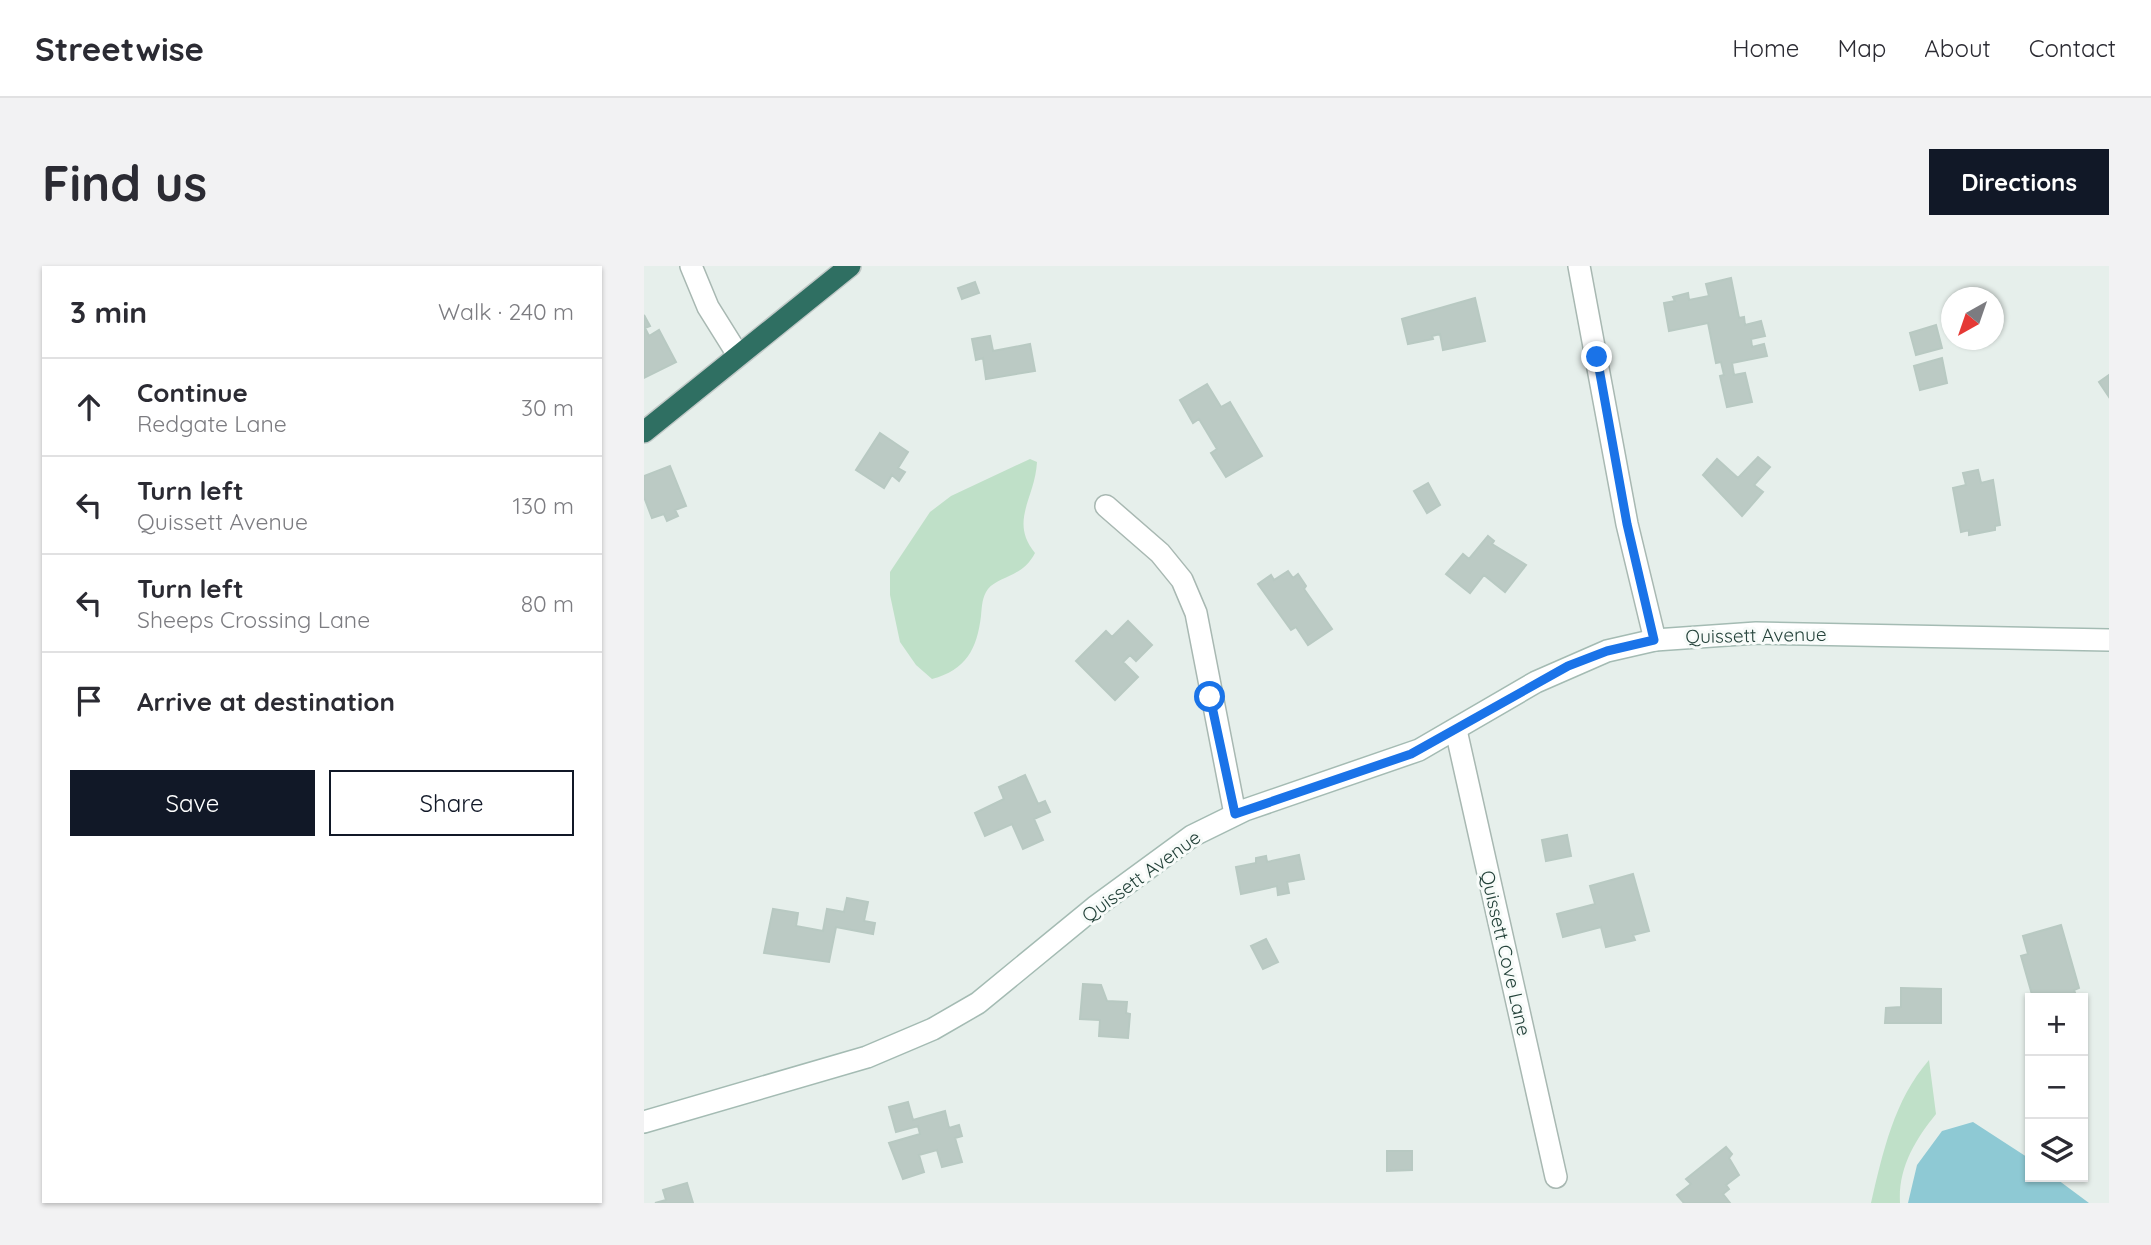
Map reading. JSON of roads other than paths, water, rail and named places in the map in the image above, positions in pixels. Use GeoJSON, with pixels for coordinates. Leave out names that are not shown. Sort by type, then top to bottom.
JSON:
{"type":"FeatureCollection","features":[{"type":"Feature","properties":{"kind":"highway"},"geometry":{"type":"LineString","coordinates":[[644,432],[850,266]]}},
{"type":"Feature","properties":{"kind":"main road"},"geometry":{"type":"LineString","coordinates":[[691,266],[708,307],[738,355]]}},
{"type":"Feature","properties":{"kind":"main road"},"geometry":{"type":"LineString","coordinates":[[1579,266],[1627,524],[1654,640]]}},
{"type":"Feature","properties":{"kind":"main road"},"geometry":{"type":"LineString","coordinates":[[1106,506],[1160,553],[1182,580],[1196,614],[1235,814]]}},
{"type":"Feature","properties":{"kind":"main road","name":"Quissett Avenue"},"geometry":{"type":"LineString","coordinates":[[644,1122],[867,1056],[933,1029],[978,1003],[1156,860],[1192,836],[1235,814],[1392,761],[1456,730],[1568,666],[1607,651],[1654,640],[1707,634],[1797,632],[2109,640]]}},
{"type":"Feature","properties":{"kind":"main road","name":"Quissett Cove Lane"},"geometry":{"type":"LineString","coordinates":[[1456,730],[1556,1177]]}},
{"type":"Feature","properties":{"kind":"water"},"geometry":{"type":"Polygon","coordinates":[[[1973,1122],[2025,1156],[2025,1182],[2061,1182],[2089,1203],[1908,1203],[1917,1165],[1942,1131],[1973,1122]]]}}]}
